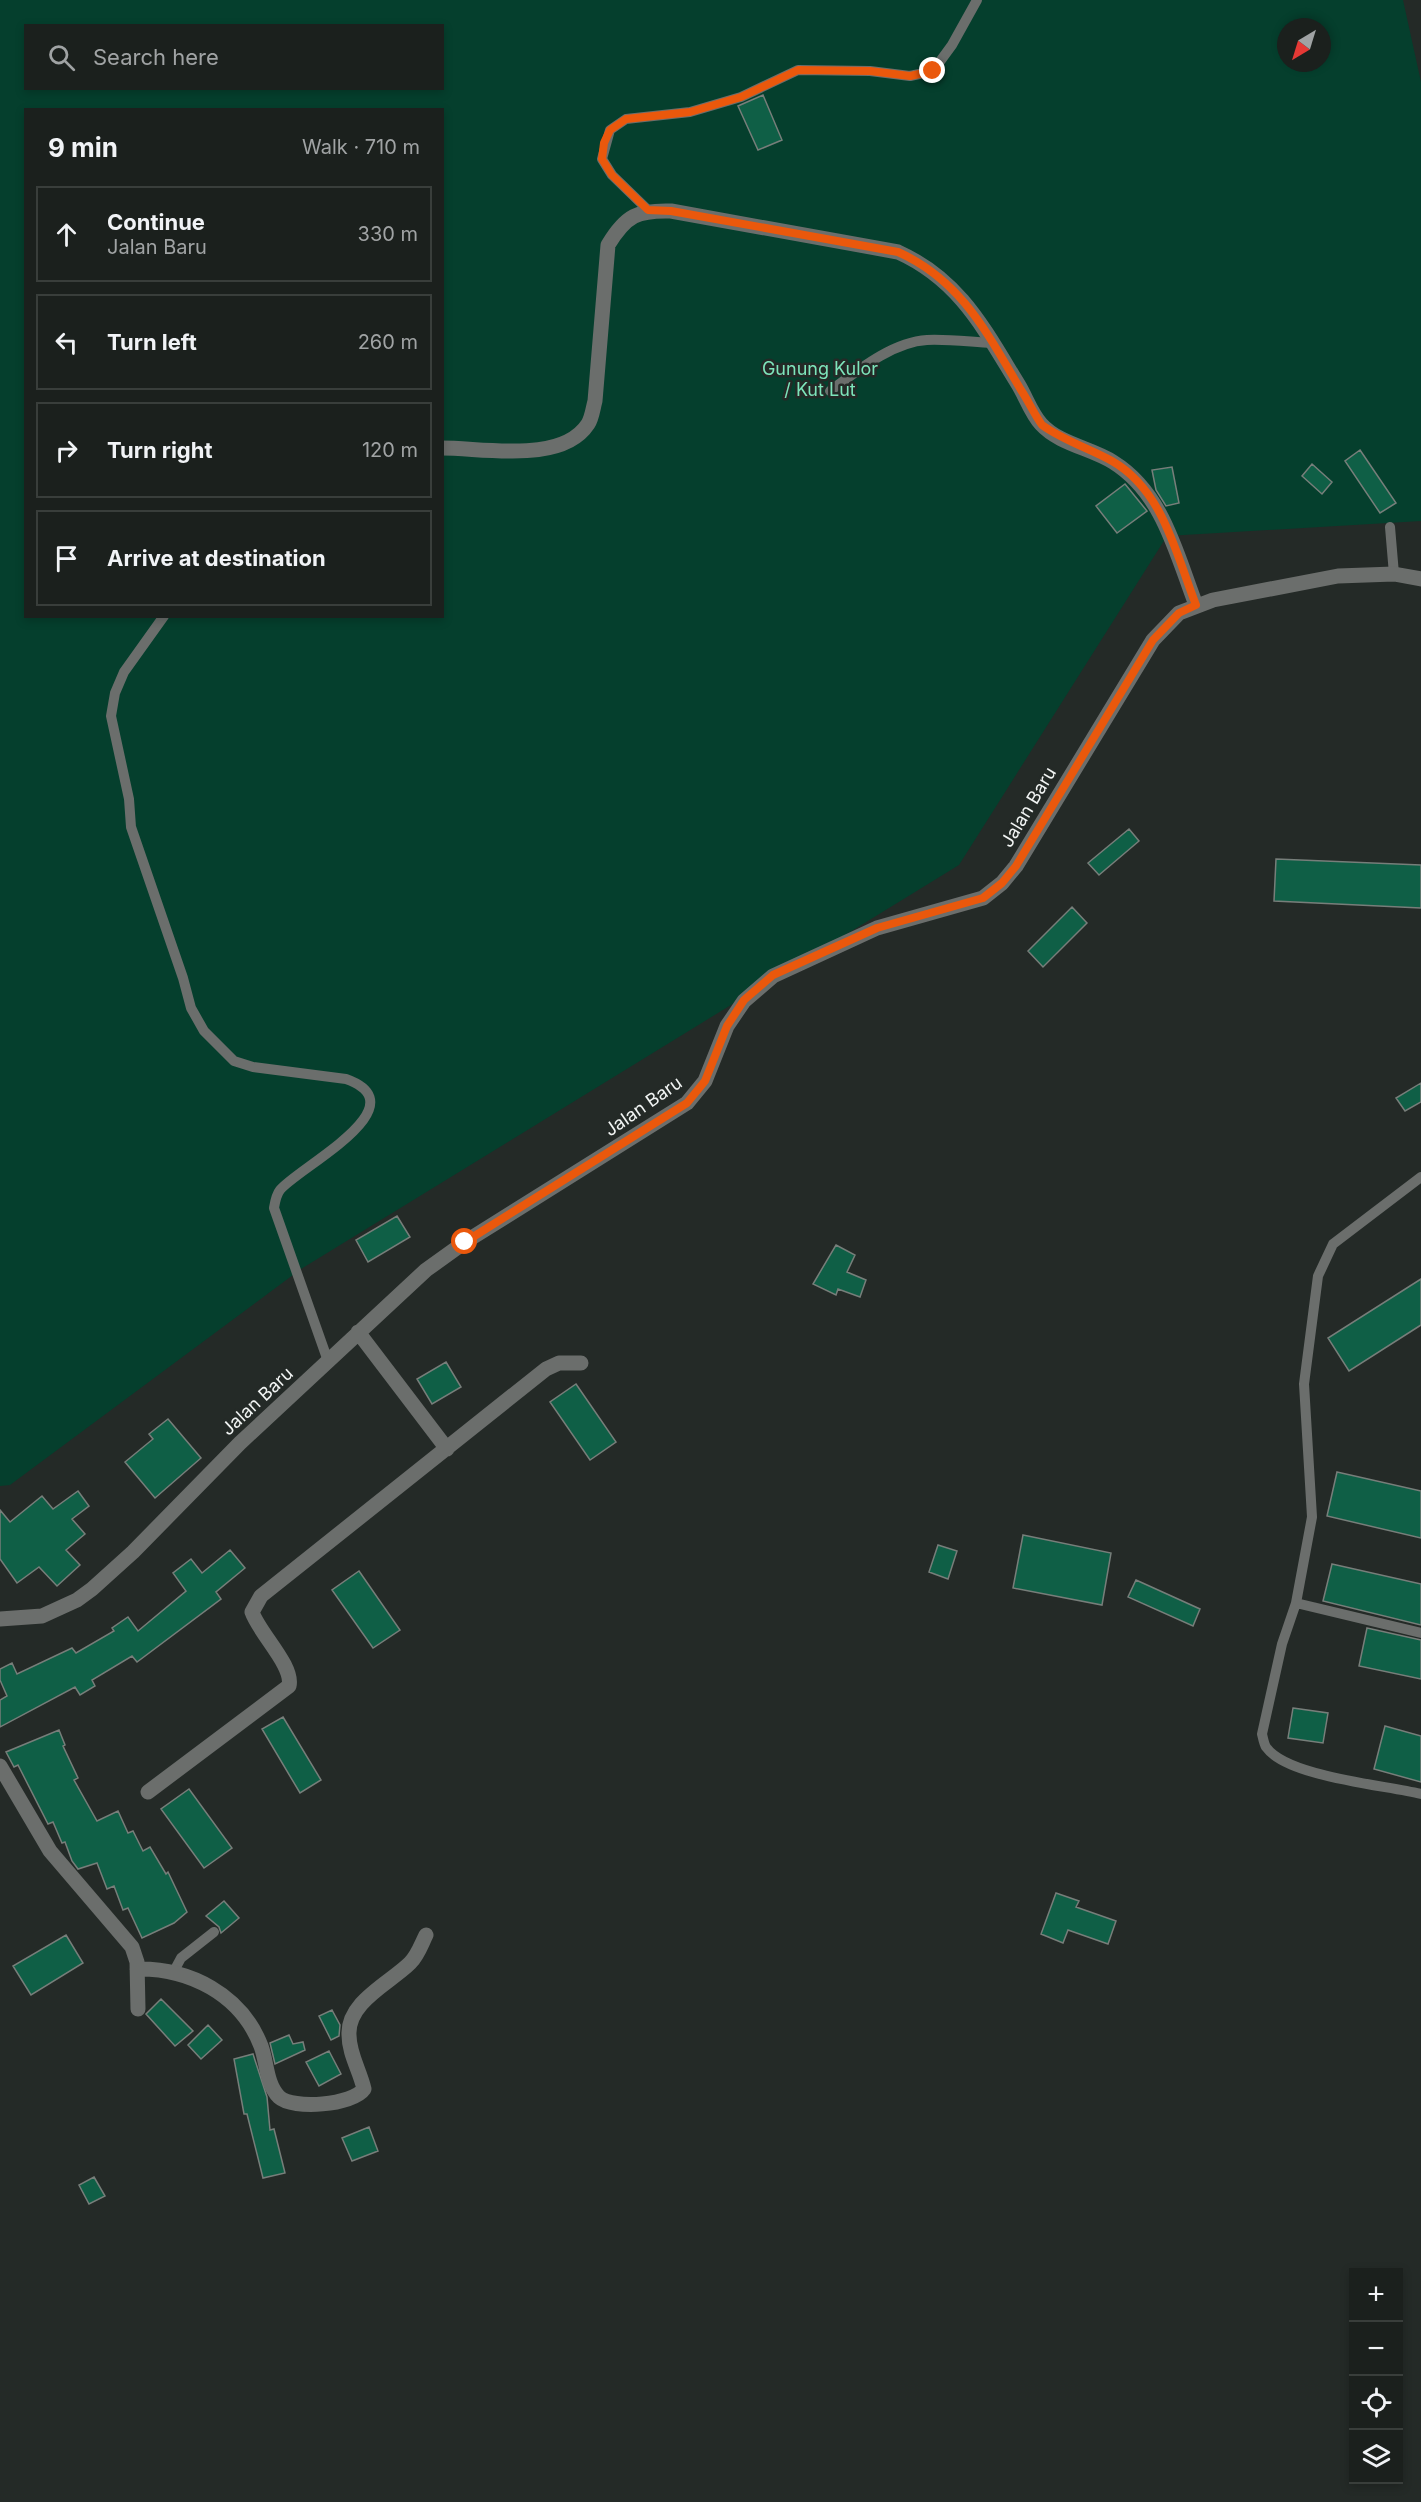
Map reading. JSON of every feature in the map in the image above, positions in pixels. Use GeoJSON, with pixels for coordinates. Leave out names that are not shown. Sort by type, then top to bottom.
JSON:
{"type":"FeatureCollection","features":[{"type":"Feature","properties":{"kind":"street"},"geometry":{"type":"LineString","coordinates":[[444,448],[539,450],[564,445],[590,422],[595,401],[608,245],[622,225],[634,214],[648,210],[671,211],[898,252],[922,263],[952,286],[976,316],[1042,425],[1056,435],[1112,461],[1145,488],[1161,514],[1196,605]]}},
{"type":"Feature","properties":{"kind":"street","name":"Jalan Baru"},"geometry":{"type":"LineString","coordinates":[[0,1619],[42,1616],[77,1600],[92,1589],[357,1332],[426,1270],[465,1242],[687,1103],[705,1081],[727,1026],[744,1000],[773,975],[877,928],[983,898],[1002,883],[1016,866],[1153,640],[1179,613],[1196,605],[1338,576],[1394,574],[1421,579]]}},
{"type":"Feature","properties":{"kind":"street"},"geometry":{"type":"LineString","coordinates":[[357,1332],[447,1449]]}},
{"type":"Feature","properties":{"kind":"street"},"geometry":{"type":"LineString","coordinates":[[148,1792],[289,1686],[290,1674],[255,1622],[252,1612],[261,1596],[546,1369],[559,1363],[581,1364]]}},
{"type":"Feature","properties":{"kind":"street"},"geometry":{"type":"LineString","coordinates":[[0,1766],[50,1851],[132,1947],[137,1969],[138,2009]]}},
{"type":"Feature","properties":{"kind":"street"},"geometry":{"type":"LineString","coordinates":[[137,1969],[174,1971],[205,1984],[239,2010],[255,2034],[272,2089],[280,2098],[290,2103],[343,2102],[360,2094],[364,2089],[348,2033],[352,2022],[362,2003],[411,1962],[426,1935]]}},
{"type":"Feature","properties":{"kind":"lane"},"geometry":{"type":"LineString","coordinates":[[648,210],[612,175],[602,159],[604,143],[610,130],[626,119],[690,112],[741,97],[798,70],[870,71],[910,76],[933,71],[952,45],[976,0]]}},
{"type":"Feature","properties":{"kind":"lane"},"geometry":{"type":"LineString","coordinates":[[830,391],[864,366],[898,348],[925,340],[992,343]]}},
{"type":"Feature","properties":{"kind":"lane"},"geometry":{"type":"LineString","coordinates":[[1390,527],[1394,574]]}},
{"type":"Feature","properties":{"kind":"lane"},"geometry":{"type":"LineString","coordinates":[[163,618],[124,672],[114,693],[111,716],[129,799],[131,828],[183,978],[191,1008],[204,1031],[234,1061],[253,1066],[346,1079],[361,1084],[370,1095],[371,1103],[363,1121],[344,1142],[285,1185],[276,1197],[273,1208],[328,1361]]}},
{"type":"Feature","properties":{"kind":"lane"},"geometry":{"type":"LineString","coordinates":[[1421,1177],[1333,1244],[1318,1276],[1304,1384],[1311,1517],[1296,1603],[1282,1644],[1262,1734],[1266,1747],[1289,1765],[1311,1772],[1421,1794]]}},
{"type":"Feature","properties":{"kind":"lane"},"geometry":{"type":"LineString","coordinates":[[1296,1603],[1421,1633]]}},
{"type":"Feature","properties":{"kind":"lane"},"geometry":{"type":"LineString","coordinates":[[174,1971],[181,1958],[214,1932]]}},
{"type":"Feature","properties":{"kind":"green space","name":"Gunung Kulor / Kut Lut"},"geometry":{"type":"Polygon","coordinates":[[[0,0],[1403,0],[1421,82],[1421,521],[1167,536],[959,865],[301,1269],[10,1485],[0,1486],[0,0]]]}},
{"type":"Feature","properties":{"kind":"building"},"geometry":{"type":"Polygon","coordinates":[[[763,95],[782,140],[758,150],[738,106],[763,95]]]}},
{"type":"Feature","properties":{"kind":"building"},"geometry":{"type":"Polygon","coordinates":[[[1360,450],[1396,503],[1380,513],[1345,461],[1360,450]]]}},
{"type":"Feature","properties":{"kind":"building"},"geometry":{"type":"Polygon","coordinates":[[[1312,464],[1332,482],[1322,494],[1302,476],[1312,464]]]}},
{"type":"Feature","properties":{"kind":"building"},"geometry":{"type":"Polygon","coordinates":[[[1172,467],[1179,503],[1166,506],[1156,490],[1152,470],[1172,467]]]}},
{"type":"Feature","properties":{"kind":"building"},"geometry":{"type":"Polygon","coordinates":[[[1125,484],[1147,511],[1117,533],[1096,506],[1125,484]]]}},
{"type":"Feature","properties":{"kind":"building"},"geometry":{"type":"Polygon","coordinates":[[[1129,829],[1139,841],[1099,875],[1088,863],[1129,829]]]}},
{"type":"Feature","properties":{"kind":"building"},"geometry":{"type":"Polygon","coordinates":[[[1276,859],[1421,865],[1421,908],[1274,901],[1276,859]]]}},
{"type":"Feature","properties":{"kind":"building"},"geometry":{"type":"Polygon","coordinates":[[[1072,907],[1087,923],[1043,967],[1028,951],[1072,907]]]}},
{"type":"Feature","properties":{"kind":"building"},"geometry":{"type":"Polygon","coordinates":[[[1421,1083],[1421,1102],[1405,1111],[1396,1098],[1421,1083]]]}},
{"type":"Feature","properties":{"kind":"building"},"geometry":{"type":"Polygon","coordinates":[[[397,1216],[410,1237],[368,1262],[356,1240],[397,1216]]]}},
{"type":"Feature","properties":{"kind":"building"},"geometry":{"type":"Polygon","coordinates":[[[836,1245],[855,1255],[847,1272],[866,1280],[860,1297],[838,1289],[836,1295],[813,1284],[836,1245]]]}},
{"type":"Feature","properties":{"kind":"building"},"geometry":{"type":"Polygon","coordinates":[[[1421,1279],[1421,1325],[1349,1371],[1328,1338],[1421,1279]]]}},
{"type":"Feature","properties":{"kind":"building"},"geometry":{"type":"Polygon","coordinates":[[[446,1362],[461,1387],[432,1404],[417,1379],[446,1362]]]}},
{"type":"Feature","properties":{"kind":"building"},"geometry":{"type":"Polygon","coordinates":[[[576,1384],[616,1442],[590,1460],[550,1402],[576,1384]]]}},
{"type":"Feature","properties":{"kind":"building"},"geometry":{"type":"Polygon","coordinates":[[[168,1419],[201,1458],[155,1498],[125,1462],[153,1439],[149,1434],[168,1419]]]}},
{"type":"Feature","properties":{"kind":"building"},"geometry":{"type":"Polygon","coordinates":[[[1337,1472],[1421,1491],[1421,1538],[1327,1516],[1337,1472]]]}},
{"type":"Feature","properties":{"kind":"building"},"geometry":{"type":"Polygon","coordinates":[[[78,1491],[89,1506],[72,1519],[85,1534],[66,1550],[80,1565],[57,1586],[39,1567],[17,1583],[0,1559],[0,1510],[10,1522],[42,1496],[53,1509],[78,1491]]]}},
{"type":"Feature","properties":{"kind":"building"},"geometry":{"type":"Polygon","coordinates":[[[1023,1535],[1111,1553],[1102,1605],[1013,1588],[1023,1535]]]}},
{"type":"Feature","properties":{"kind":"building"},"geometry":{"type":"Polygon","coordinates":[[[938,1545],[957,1551],[948,1579],[929,1572],[938,1545]]]}},
{"type":"Feature","properties":{"kind":"building"},"geometry":{"type":"Polygon","coordinates":[[[230,1550],[245,1568],[216,1592],[221,1599],[137,1662],[132,1656],[92,1680],[95,1686],[80,1695],[75,1687],[0,1727],[0,1700],[7,1696],[0,1680],[0,1669],[12,1663],[17,1674],[72,1648],[76,1653],[114,1631],[112,1628],[128,1617],[138,1631],[186,1591],[173,1573],[191,1559],[202,1573],[230,1550]]]}},
{"type":"Feature","properties":{"kind":"building"},"geometry":{"type":"Polygon","coordinates":[[[1332,1564],[1421,1584],[1421,1625],[1323,1601],[1332,1564]]]}},
{"type":"Feature","properties":{"kind":"building"},"geometry":{"type":"Polygon","coordinates":[[[359,1571],[400,1630],[373,1648],[332,1590],[359,1571]]]}},
{"type":"Feature","properties":{"kind":"building"},"geometry":{"type":"Polygon","coordinates":[[[1136,1580],[1200,1609],[1193,1626],[1128,1597],[1136,1580]]]}},
{"type":"Feature","properties":{"kind":"building"},"geometry":{"type":"Polygon","coordinates":[[[1367,1628],[1421,1640],[1421,1679],[1359,1666],[1367,1628]]]}},
{"type":"Feature","properties":{"kind":"building"},"geometry":{"type":"Polygon","coordinates":[[[1293,1708],[1328,1713],[1323,1743],[1288,1738],[1293,1708]]]}},
{"type":"Feature","properties":{"kind":"building"},"geometry":{"type":"Polygon","coordinates":[[[283,1717],[321,1780],[300,1793],[262,1729],[283,1717]]]}},
{"type":"Feature","properties":{"kind":"building"},"geometry":{"type":"Polygon","coordinates":[[[1385,1726],[1421,1736],[1421,1782],[1374,1769],[1385,1726]]]}},
{"type":"Feature","properties":{"kind":"building"},"geometry":{"type":"Polygon","coordinates":[[[59,1730],[65,1745],[63,1746],[78,1778],[74,1780],[97,1821],[118,1811],[128,1833],[133,1831],[143,1851],[150,1847],[166,1874],[168,1872],[187,1912],[174,1923],[142,1938],[128,1908],[123,1910],[114,1886],[107,1889],[97,1863],[78,1869],[72,1861],[65,1842],[62,1843],[53,1822],[48,1824],[18,1765],[14,1767],[6,1752],[59,1730]]]}},
{"type":"Feature","properties":{"kind":"building"},"geometry":{"type":"Polygon","coordinates":[[[189,1789],[232,1848],[204,1868],[161,1809],[189,1789]]]}},
{"type":"Feature","properties":{"kind":"building"},"geometry":{"type":"Polygon","coordinates":[[[1056,1893],[1079,1901],[1076,1907],[1116,1921],[1108,1944],[1068,1930],[1063,1943],[1041,1934],[1056,1893]]]}},
{"type":"Feature","properties":{"kind":"building"},"geometry":{"type":"Polygon","coordinates":[[[224,1901],[239,1918],[221,1933],[219,1927],[206,1916],[224,1901]]]}},
{"type":"Feature","properties":{"kind":"building"},"geometry":{"type":"Polygon","coordinates":[[[66,1935],[83,1963],[31,1995],[13,1966],[66,1935]]]}},
{"type":"Feature","properties":{"kind":"building"},"geometry":{"type":"Polygon","coordinates":[[[161,1999],[193,2031],[175,2046],[146,2014],[161,1999]]]}},
{"type":"Feature","properties":{"kind":"building"},"geometry":{"type":"Polygon","coordinates":[[[332,2010],[340,2025],[339,2036],[331,2040],[319,2016],[332,2010]]]}},
{"type":"Feature","properties":{"kind":"building"},"geometry":{"type":"Polygon","coordinates":[[[208,2025],[222,2040],[201,2059],[188,2045],[208,2025]]]}},
{"type":"Feature","properties":{"kind":"building"},"geometry":{"type":"Polygon","coordinates":[[[289,2035],[293,2044],[303,2042],[305,2050],[275,2064],[270,2043],[289,2035]]]}},
{"type":"Feature","properties":{"kind":"building"},"geometry":{"type":"Polygon","coordinates":[[[329,2051],[341,2074],[319,2086],[306,2062],[329,2051]]]}},
{"type":"Feature","properties":{"kind":"building"},"geometry":{"type":"Polygon","coordinates":[[[253,2054],[267,2097],[270,2130],[274,2129],[285,2173],[263,2178],[247,2114],[244,2114],[234,2059],[253,2054]]]}},
{"type":"Feature","properties":{"kind":"building"},"geometry":{"type":"Polygon","coordinates":[[[369,2127],[378,2151],[352,2161],[342,2138],[369,2127]]]}},
{"type":"Feature","properties":{"kind":"building"},"geometry":{"type":"Polygon","coordinates":[[[94,2177],[105,2196],[89,2204],[79,2185],[94,2177]]]}},
{"type":"Feature","properties":{"kind":"route"},"geometry":{"type":"LineString","coordinates":[[465,1242],[687,1103],[705,1081],[727,1026],[744,1000],[773,975],[877,928],[983,898],[1002,883],[1016,866],[1153,640],[1179,613],[1196,605],[1161,514],[1145,488],[1112,461],[1056,435],[1042,425],[976,316],[952,286],[922,263],[898,252],[671,211],[648,210],[612,175],[602,159],[604,143],[610,130],[626,119],[690,112],[741,97],[798,70],[870,71],[910,76],[933,71]]}}]}
